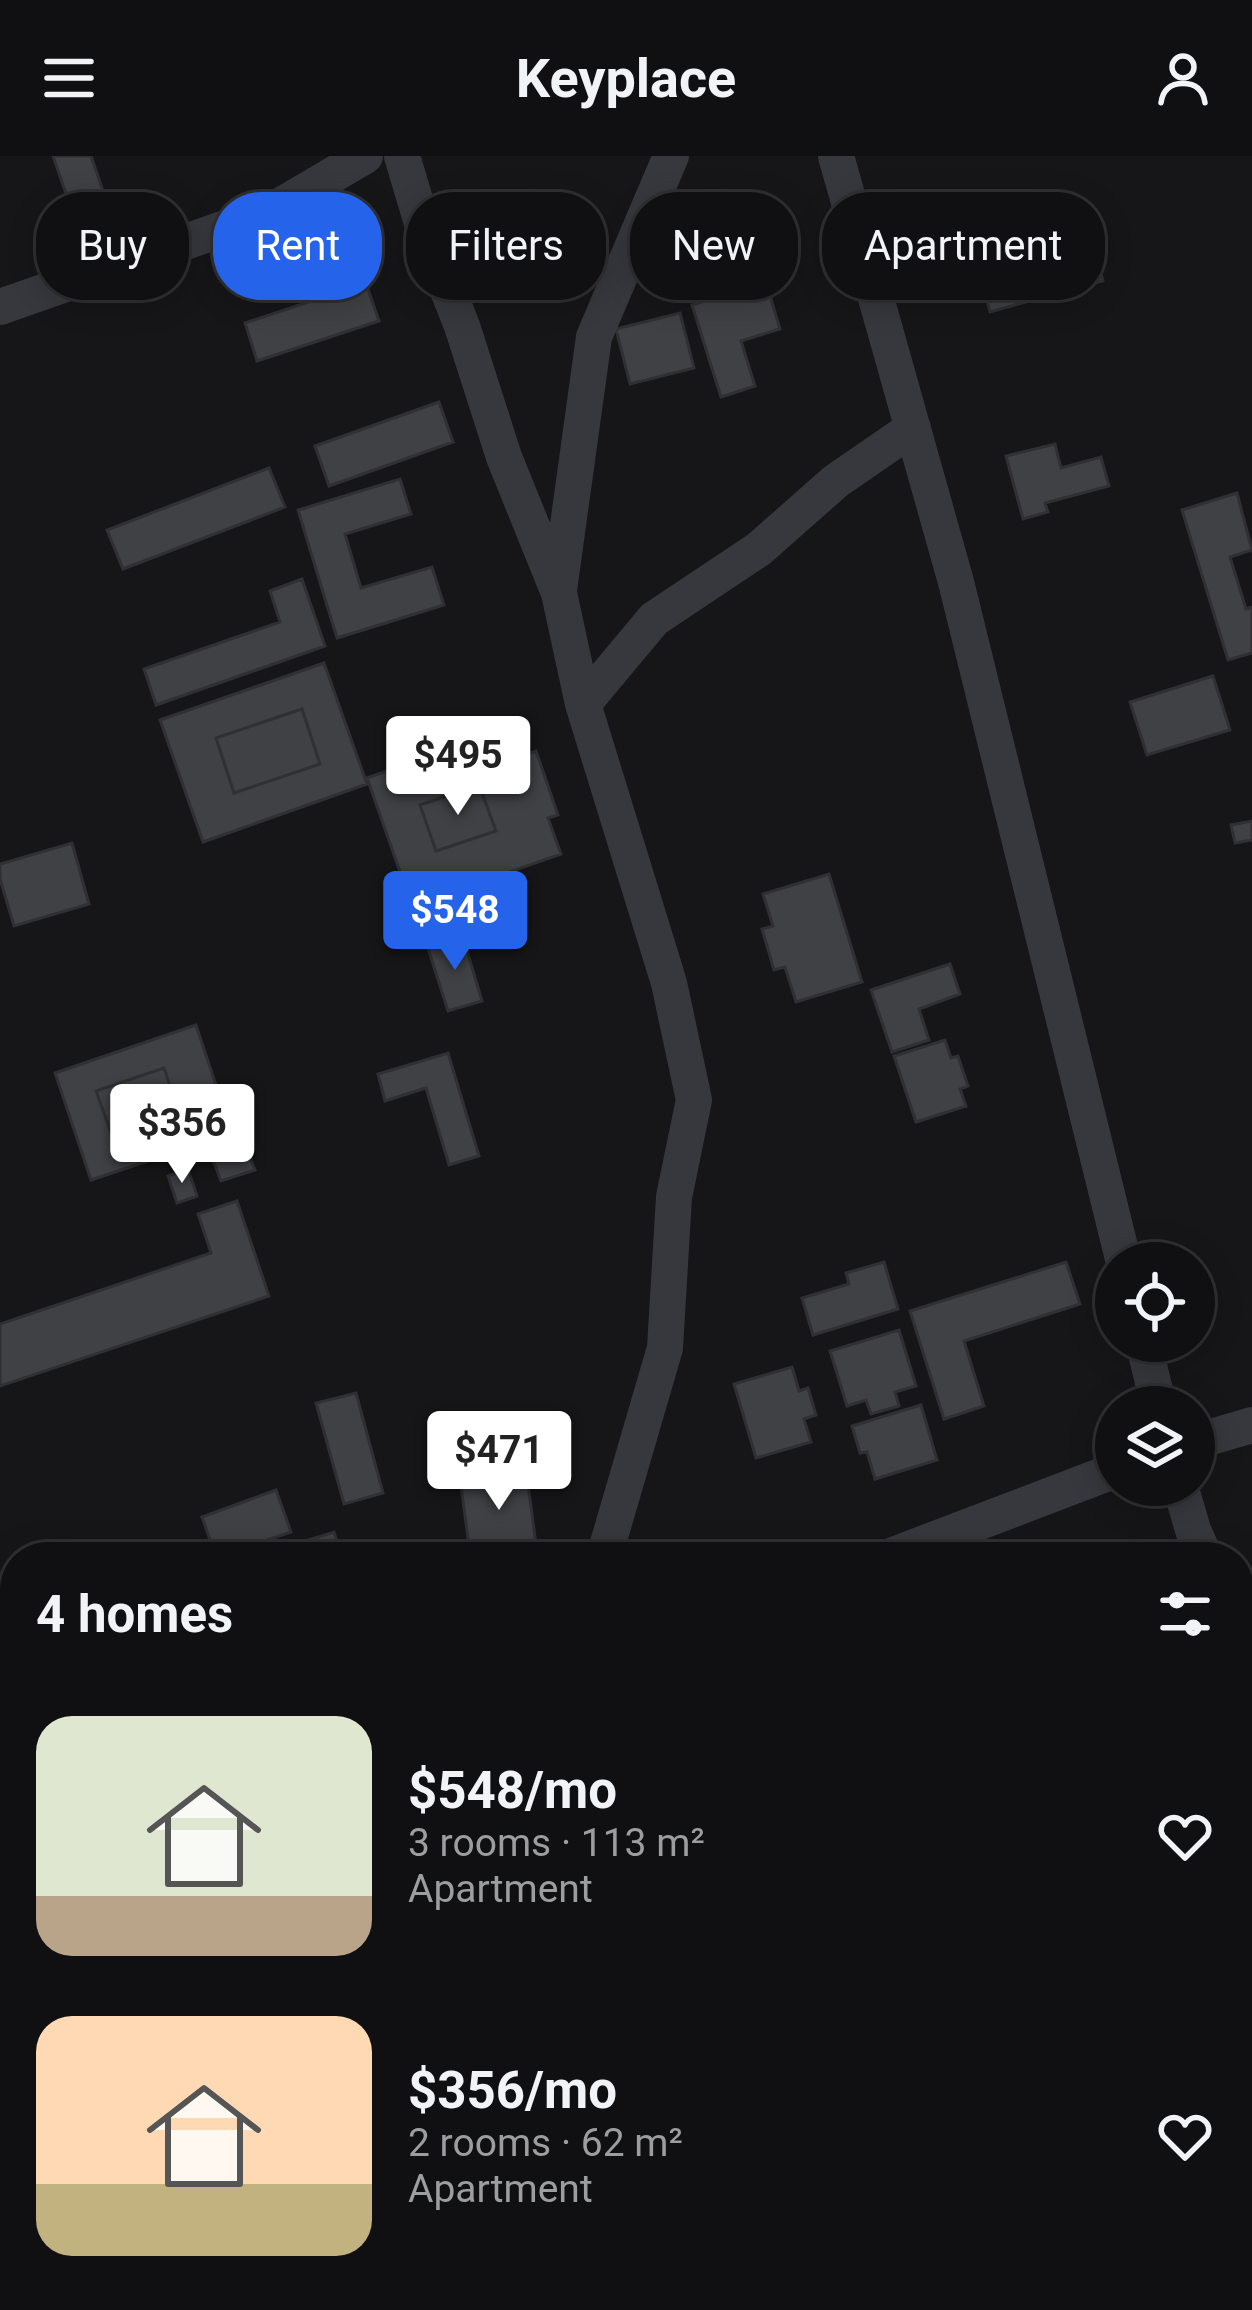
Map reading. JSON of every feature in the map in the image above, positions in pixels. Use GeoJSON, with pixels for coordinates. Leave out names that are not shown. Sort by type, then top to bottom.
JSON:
{"type":"FeatureCollection","features":[{"type":"Feature","properties":{"kind":"street"},"geometry":{"type":"LineString","coordinates":[[0,307],[268,213],[365,156]]}},
{"type":"Feature","properties":{"kind":"street"},"geometry":{"type":"LineString","coordinates":[[402,156],[504,457],[559,593],[583,704],[669,983],[694,1100],[674,1198],[665,1348],[608,1542]]}},
{"type":"Feature","properties":{"kind":"street"},"geometry":{"type":"LineString","coordinates":[[559,593],[594,338],[671,156]]}},
{"type":"Feature","properties":{"kind":"street"},"geometry":{"type":"LineString","coordinates":[[836,156],[956,582],[1119,1242]]}},
{"type":"Feature","properties":{"kind":"street"},"geometry":{"type":"LineString","coordinates":[[583,704],[654,619],[759,550],[836,481],[913,428]]}},
{"type":"Feature","properties":{"kind":"street"},"geometry":{"type":"LineString","coordinates":[[1215,1436],[1252,1425]]}},
{"type":"Feature","properties":{"kind":"street"},"geometry":{"type":"LineString","coordinates":[[927,1542],[1095,1478]]}},
{"type":"Feature","properties":{"kind":"street"},"geometry":{"type":"LineString","coordinates":[[1186,1506],[1199,1542]]}},
{"type":"Feature","properties":{"kind":"building"},"geometry":{"type":"Polygon","coordinates":[[[53,156],[91,156],[103,192],[65,192],[53,156]]]}},
{"type":"Feature","properties":{"kind":"building"},"geometry":{"type":"Polygon","coordinates":[[[315,300],[372,300],[379,321],[257,361],[245,323],[315,300]]]}},
{"type":"Feature","properties":{"kind":"building"},"geometry":{"type":"Polygon","coordinates":[[[708,300],[771,300],[780,329],[741,341],[755,386],[721,397],[692,305],[708,300]]]}},
{"type":"Feature","properties":{"kind":"building"},"geometry":{"type":"Polygon","coordinates":[[[987,300],[1033,300],[990,312],[987,300]]]}},
{"type":"Feature","properties":{"kind":"building"},"geometry":{"type":"Polygon","coordinates":[[[680,313],[694,368],[630,384],[616,329],[680,313]]]}},
{"type":"Feature","properties":{"kind":"building"},"geometry":{"type":"Polygon","coordinates":[[[439,402],[453,442],[329,486],[315,446],[439,402]]]}},
{"type":"Feature","properties":{"kind":"building"},"geometry":{"type":"Polygon","coordinates":[[[1055,444],[1061,468],[1101,457],[1109,486],[1045,503],[1048,512],[1023,519],[1006,456],[1055,444]]]}},
{"type":"Feature","properties":{"kind":"building"},"geometry":{"type":"Polygon","coordinates":[[[269,468],[285,507],[123,569],[107,530],[269,468]]]}},
{"type":"Feature","properties":{"kind":"building"},"geometry":{"type":"Polygon","coordinates":[[[400,479],[411,514],[345,534],[361,588],[432,567],[444,605],[337,638],[298,510],[400,479]]]}},
{"type":"Feature","properties":{"kind":"building"},"geometry":{"type":"Polygon","coordinates":[[[1237,493],[1252,550],[1230,557],[1246,609],[1252,607],[1252,653],[1228,660],[1182,510],[1237,493]]]}},
{"type":"Feature","properties":{"kind":"building"},"geometry":{"type":"Polygon","coordinates":[[[302,579],[325,646],[156,705],[144,669],[280,622],[270,591],[302,579]]]}},
{"type":"Feature","properties":{"kind":"building"},"geometry":{"type":"Polygon","coordinates":[[[324,663],[367,784],[203,842],[160,720],[324,663]],[[302,709],[216,738],[234,793],[320,764],[302,709]]]}},
{"type":"Feature","properties":{"kind":"building"},"geometry":{"type":"Polygon","coordinates":[[[1213,676],[1230,730],[1147,755],[1130,702],[1213,676]]]}},
{"type":"Feature","properties":{"kind":"building"},"geometry":{"type":"Polygon","coordinates":[[[302,709],[320,764],[234,793],[216,738],[302,709]]]}},
{"type":"Feature","properties":{"kind":"building"},"geometry":{"type":"Polygon","coordinates":[[[512,727],[523,756],[536,751],[558,815],[548,818],[561,854],[412,906],[367,778],[512,727]],[[479,785],[420,805],[436,851],[496,831],[479,785]]]}},
{"type":"Feature","properties":{"kind":"building"},"geometry":{"type":"Polygon","coordinates":[[[479,785],[496,831],[436,851],[420,805],[479,785]]]}},
{"type":"Feature","properties":{"kind":"building"},"geometry":{"type":"Polygon","coordinates":[[[1252,821],[1252,840],[1235,843],[1231,825],[1252,821]]]}},
{"type":"Feature","properties":{"kind":"building"},"geometry":{"type":"Polygon","coordinates":[[[72,843],[89,904],[14,926],[0,864],[72,843]]]}},
{"type":"Feature","properties":{"kind":"building"},"geometry":{"type":"Polygon","coordinates":[[[829,874],[862,982],[796,1002],[785,967],[774,970],[762,929],[773,926],[763,894],[829,874]]]}},
{"type":"Feature","properties":{"kind":"building"},"geometry":{"type":"Polygon","coordinates":[[[462,934],[482,1001],[448,1011],[427,945],[462,934]]]}},
{"type":"Feature","properties":{"kind":"building"},"geometry":{"type":"Polygon","coordinates":[[[950,964],[960,994],[919,1009],[929,1040],[892,1052],[871,990],[950,964]]]}},
{"type":"Feature","properties":{"kind":"building"},"geometry":{"type":"Polygon","coordinates":[[[196,1025],[232,1133],[91,1180],[55,1073],[196,1025]],[[164,1068],[96,1091],[112,1135],[179,1112],[164,1068]]]}},
{"type":"Feature","properties":{"kind":"building"},"geometry":{"type":"Polygon","coordinates":[[[945,1040],[951,1058],[958,1056],[968,1086],[960,1089],[966,1106],[916,1122],[894,1056],[945,1040]]]}},
{"type":"Feature","properties":{"kind":"building"},"geometry":{"type":"Polygon","coordinates":[[[448,1053],[479,1156],[449,1165],[426,1088],[385,1101],[378,1074],[448,1053]]]}},
{"type":"Feature","properties":{"kind":"building"},"geometry":{"type":"Polygon","coordinates":[[[164,1068],[179,1112],[112,1135],[96,1091],[164,1068]]]}},
{"type":"Feature","properties":{"kind":"building"},"geometry":{"type":"Polygon","coordinates":[[[245,1144],[255,1170],[221,1181],[211,1155],[245,1144]]]}},
{"type":"Feature","properties":{"kind":"building"},"geometry":{"type":"Polygon","coordinates":[[[188,1169],[197,1196],[177,1203],[168,1176],[188,1169]]]}},
{"type":"Feature","properties":{"kind":"building"},"geometry":{"type":"Polygon","coordinates":[[[237,1201],[269,1296],[0,1386],[0,1324],[211,1253],[198,1214],[237,1201]]]}},
{"type":"Feature","properties":{"kind":"building"},"geometry":{"type":"Polygon","coordinates":[[[884,1262],[898,1309],[813,1335],[802,1298],[849,1284],[846,1273],[884,1262]]]}},
{"type":"Feature","properties":{"kind":"building"},"geometry":{"type":"Polygon","coordinates":[[[1066,1262],[1080,1304],[964,1341],[984,1406],[944,1419],[910,1311],[1066,1262]]]}},
{"type":"Feature","properties":{"kind":"building"},"geometry":{"type":"Polygon","coordinates":[[[899,1330],[916,1386],[895,1392],[899,1406],[871,1414],[866,1400],[847,1406],[830,1351],[899,1330]]]}},
{"type":"Feature","properties":{"kind":"building"},"geometry":{"type":"Polygon","coordinates":[[[792,1367],[799,1391],[808,1388],[816,1415],[804,1419],[811,1442],[756,1458],[734,1384],[792,1367]]]}},
{"type":"Feature","properties":{"kind":"building"},"geometry":{"type":"Polygon","coordinates":[[[356,1393],[383,1493],[344,1504],[316,1403],[356,1393]]]}},
{"type":"Feature","properties":{"kind":"building"},"geometry":{"type":"Polygon","coordinates":[[[921,1405],[937,1460],[875,1479],[852,1426],[921,1405]]]}},
{"type":"Feature","properties":{"kind":"building"},"geometry":{"type":"Polygon","coordinates":[[[526,1469],[536,1542],[469,1542],[460,1478],[526,1469]]]}},
{"type":"Feature","properties":{"kind":"building"},"geometry":{"type":"Polygon","coordinates":[[[276,1490],[291,1532],[261,1542],[211,1542],[202,1517],[276,1490]]]}},
{"type":"Feature","properties":{"kind":"building"},"geometry":{"type":"Polygon","coordinates":[[[334,1532],[337,1542],[302,1542],[334,1532]]]}}]}
